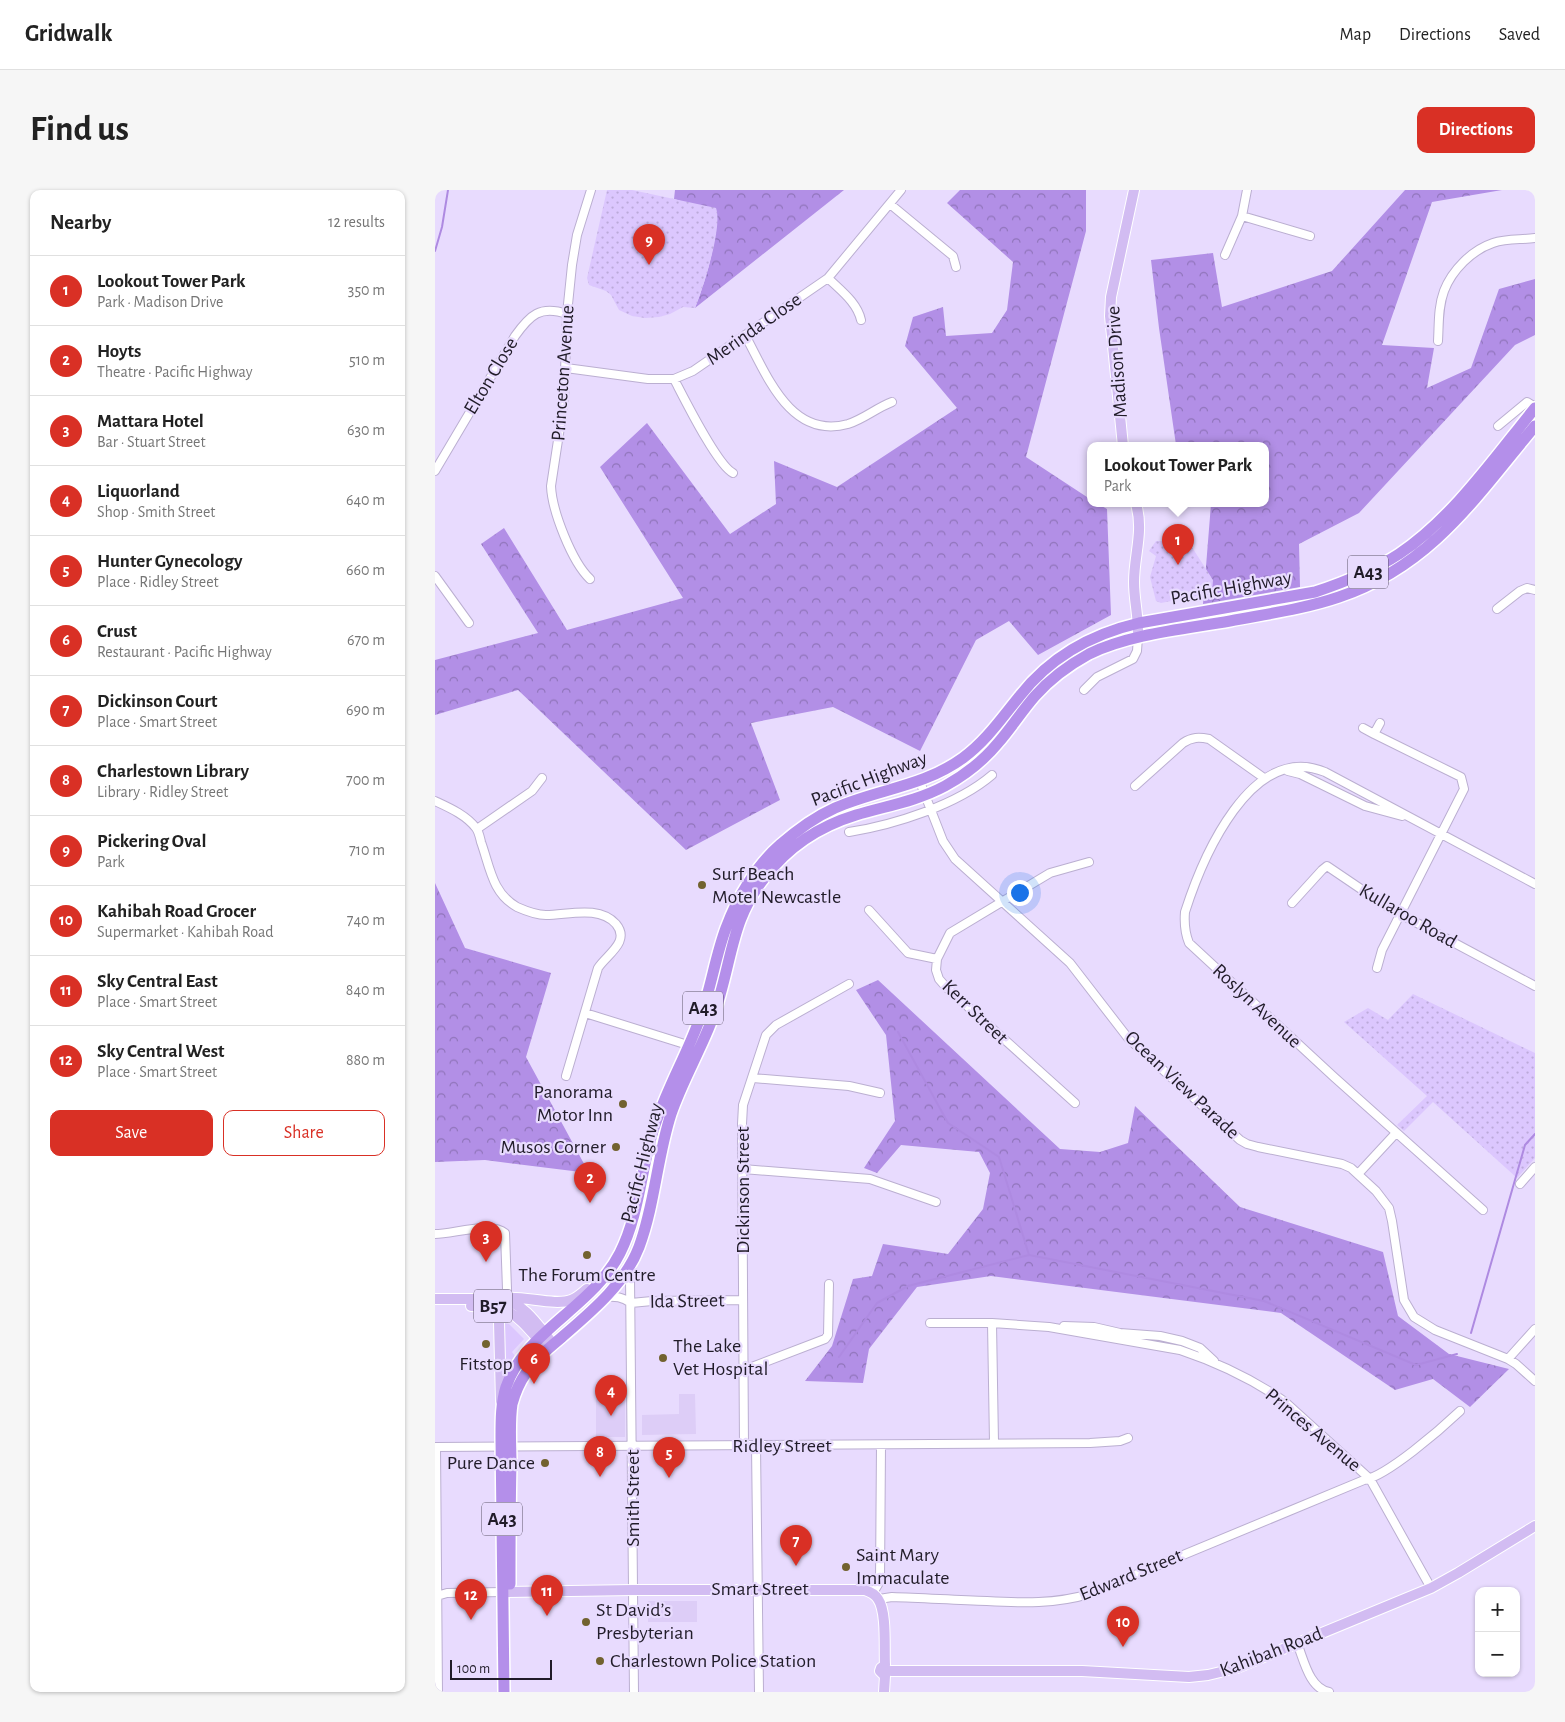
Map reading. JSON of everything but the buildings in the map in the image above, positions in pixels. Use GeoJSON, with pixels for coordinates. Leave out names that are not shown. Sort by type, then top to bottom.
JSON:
{"type":"FeatureCollection","features":[{"type":"Feature","properties":{"kind":"highway","name":"Pacific Highway"},"geometry":{"type":"LineString","coordinates":[[504,1692],[507,1592],[506,1446],[502,1404],[505,1389],[512,1373],[521,1360],[542,1337],[595,1288],[619,1255],[628,1234],[657,1118],[700,1018],[726,927],[755,872],[769,856],[798,831],[834,808],[920,782],[940,773],[974,749],[993,730],[1033,681],[1060,657],[1102,634],[1139,623],[1315,592],[1341,584],[1383,564],[1417,541],[1445,516],[1535,408]]}},
{"type":"Feature","properties":{"kind":"highway","name":"Pacific Highway"},"geometry":{"type":"LineString","coordinates":[[506,1446],[517,1388],[527,1370],[605,1297],[633,1260],[647,1225],[671,1114],[712,1022],[721,995],[737,927],[755,891],[774,866],[797,845],[834,823],[925,795],[946,785],[980,761],[996,746],[1034,697],[1063,670],[1093,652],[1138,637],[1328,600],[1355,591],[1390,574],[1436,541],[1455,522],[1535,426]]}},
{"type":"Feature","properties":{"kind":"highway","name":"Pacific Highway"},"geometry":{"type":"LineString","coordinates":[[507,1592],[512,1692]]}},
{"type":"Feature","properties":{"kind":"main road","name":"Madison Drive"},"geometry":{"type":"LineString","coordinates":[[1123,442],[1110,316],[1111,297],[1134,190]]}},
{"type":"Feature","properties":{"kind":"main road"},"geometry":{"type":"LineString","coordinates":[[1137,507],[1140,534],[1134,583],[1139,623],[1138,637]]}},
{"type":"Feature","properties":{"kind":"main road"},"geometry":{"type":"LineString","coordinates":[[503,1299],[525,1298],[566,1302],[574,1299],[605,1276]]}},
{"type":"Feature","properties":{"kind":"main road","name":"B57"},"geometry":{"type":"LineString","coordinates":[[435,1300],[503,1299],[512,1301],[519,1306],[550,1347]]}},
{"type":"Feature","properties":{"kind":"main road","name":"B57"},"geometry":{"type":"LineString","coordinates":[[435,1306],[485,1306],[501,1308],[511,1312],[542,1337]]}},
{"type":"Feature","properties":{"kind":"main road"},"geometry":{"type":"LineString","coordinates":[[485,1306],[497,1316],[499,1322],[500,1396],[502,1404]]}},
{"type":"Feature","properties":{"kind":"main road","name":"Kahibah Road"},"geometry":{"type":"LineString","coordinates":[[887,1671],[1082,1671],[1189,1677],[1222,1672],[1431,1588],[1535,1526]]}},
{"type":"Feature","properties":{"kind":"main road","name":"Smart Street"},"geometry":{"type":"LineString","coordinates":[[507,1592],[856,1589],[865,1590],[876,1596]]}},
{"type":"Feature","properties":{"kind":"main road"},"geometry":{"type":"LineString","coordinates":[[876,1596],[883,1620],[887,1671],[884,1692]]}},
{"type":"Feature","properties":{"kind":"street","name":"Princeton Avenue"},"geometry":{"type":"LineString","coordinates":[[590,580],[577,563],[552,499],[551,486],[564,400],[567,314],[572,265],[577,235],[591,190]]}},
{"type":"Feature","properties":{"kind":"street","name":"Merinda Close"},"geometry":{"type":"LineString","coordinates":[[566,368],[648,379],[674,379],[693,371],[828,278],[901,190]]}},
{"type":"Feature","properties":{"kind":"street"},"geometry":{"type":"LineString","coordinates":[[1225,255],[1242,216],[1247,190]]}},
{"type":"Feature","properties":{"kind":"street"},"geometry":{"type":"LineString","coordinates":[[890,204],[953,256],[956,267]]}},
{"type":"Feature","properties":{"kind":"street"},"geometry":{"type":"LineString","coordinates":[[1242,216],[1310,236]]}},
{"type":"Feature","properties":{"kind":"street"},"geometry":{"type":"LineString","coordinates":[[1438,341],[1439,317],[1445,290],[1458,268],[1472,254],[1492,243],[1512,239],[1535,238]]}},
{"type":"Feature","properties":{"kind":"street"},"geometry":{"type":"LineString","coordinates":[[828,278],[851,301],[861,320]]}},
{"type":"Feature","properties":{"kind":"street","name":"Elton Close"},"geometry":{"type":"LineString","coordinates":[[435,471],[522,326],[531,317],[550,309],[567,314]]}},
{"type":"Feature","properties":{"kind":"street"},"geometry":{"type":"LineString","coordinates":[[745,335],[779,396],[790,409],[804,419],[815,424],[835,426],[865,417],[892,402]]}},
{"type":"Feature","properties":{"kind":"street"},"geometry":{"type":"LineString","coordinates":[[674,379],[717,457],[727,470],[733,473]]}},
{"type":"Feature","properties":{"kind":"street","name":"Pacific Highway"},"geometry":{"type":"LineString","coordinates":[[1498,426],[1527,402],[1535,408]]}},
{"type":"Feature","properties":{"kind":"street"},"geometry":{"type":"LineString","coordinates":[[435,576],[469,623]]}},
{"type":"Feature","properties":{"kind":"street"},"geometry":{"type":"LineString","coordinates":[[1497,609],[1520,591],[1531,589]]}},
{"type":"Feature","properties":{"kind":"street"},"geometry":{"type":"LineString","coordinates":[[1084,690],[1097,677],[1133,659],[1137,651],[1138,637]]}},
{"type":"Feature","properties":{"kind":"street"},"geometry":{"type":"LineString","coordinates":[[1375,734],[1380,724]]}},
{"type":"Feature","properties":{"kind":"street"},"geometry":{"type":"LineString","coordinates":[[1363,728],[1461,777],[1464,785],[1463,793],[1382,950],[1377,968]]}},
{"type":"Feature","properties":{"kind":"street"},"geometry":{"type":"LineString","coordinates":[[1135,786],[1183,743],[1202,737],[1209,739],[1265,778]]}},
{"type":"Feature","properties":{"kind":"street","name":"Roslyn Avenue"},"geometry":{"type":"LineString","coordinates":[[1483,1210],[1189,943],[1185,934],[1185,912],[1210,847],[1227,821],[1265,778],[1302,766],[1314,768],[1393,807],[1406,816],[1535,884]]}},
{"type":"Feature","properties":{"kind":"street","name":"Roslyn Avenue"},"geometry":{"type":"LineString","coordinates":[[1286,770],[1300,774],[1365,806],[1406,816]]}},
{"type":"Feature","properties":{"kind":"street"},"geometry":{"type":"LineString","coordinates":[[849,832],[881,826],[931,810],[972,789],[992,774]]}},
{"type":"Feature","properties":{"kind":"street"},"geometry":{"type":"LineString","coordinates":[[477,829],[532,791],[542,778]]}},
{"type":"Feature","properties":{"kind":"street","name":"Ocean View Parade"},"geometry":{"type":"LineString","coordinates":[[920,782],[948,850],[955,859],[1070,964],[1128,1038],[1240,1140],[1258,1147],[1342,1164],[1351,1168],[1383,1199],[1389,1208],[1392,1221],[1404,1300],[1414,1317],[1435,1330],[1508,1359],[1535,1380]]}},
{"type":"Feature","properties":{"kind":"street"},"geometry":{"type":"LineString","coordinates":[[435,800],[453,809],[477,829],[495,886],[516,906],[530,913],[546,915],[584,912],[598,914],[617,925],[621,935],[619,945],[603,959],[598,968],[566,1076]]}},
{"type":"Feature","properties":{"kind":"street","name":"Kerr Street"},"geometry":{"type":"LineString","coordinates":[[1075,1103],[946,987],[939,979],[936,970],[937,959],[950,933],[1050,873],[1089,862]]}},
{"type":"Feature","properties":{"kind":"street","name":"Kullaroo Road"},"geometry":{"type":"LineString","coordinates":[[1293,903],[1317,874],[1327,866],[1400,914],[1535,986]]}},
{"type":"Feature","properties":{"kind":"street"},"geometry":{"type":"LineString","coordinates":[[869,910],[908,953],[937,959]]}},
{"type":"Feature","properties":{"kind":"street","name":"Dickinson Street"},"geometry":{"type":"LineString","coordinates":[[744,1446],[743,1105],[766,1035],[775,1025],[849,984]]}},
{"type":"Feature","properties":{"kind":"street"},"geometry":{"type":"LineString","coordinates":[[585,1013],[700,1049]]}},
{"type":"Feature","properties":{"kind":"street"},"geometry":{"type":"LineString","coordinates":[[753,1078],[849,1086],[880,1093]]}},
{"type":"Feature","properties":{"kind":"street"},"geometry":{"type":"LineString","coordinates":[[1358,1174],[1396,1133]]}},
{"type":"Feature","properties":{"kind":"street"},"geometry":{"type":"LineString","coordinates":[[1520,1184],[1535,1168]]}},
{"type":"Feature","properties":{"kind":"street"},"geometry":{"type":"LineString","coordinates":[[743,1170],[870,1179],[936,1202]]}},
{"type":"Feature","properties":{"kind":"street"},"geometry":{"type":"LineString","coordinates":[[435,1234],[483,1228],[497,1228],[505,1233],[507,1288],[503,1299]]}},
{"type":"Feature","properties":{"kind":"street","name":"Smith Street"},"geometry":{"type":"LineString","coordinates":[[633,1260],[630,1278],[634,1692]]}},
{"type":"Feature","properties":{"kind":"street"},"geometry":{"type":"LineString","coordinates":[[743,1370],[825,1338],[828,1335],[829,1284]]}},
{"type":"Feature","properties":{"kind":"street"},"geometry":{"type":"LineString","coordinates":[[605,1297],[623,1297],[631,1303]]}},
{"type":"Feature","properties":{"kind":"street","name":"Ida Street"},"geometry":{"type":"LineString","coordinates":[[631,1303],[743,1300]]}},
{"type":"Feature","properties":{"kind":"street"},"geometry":{"type":"LineString","coordinates":[[992,1323],[994,1443]]}},
{"type":"Feature","properties":{"kind":"street","name":"Princes Avenue"},"geometry":{"type":"LineString","coordinates":[[930,1324],[992,1323],[1049,1328],[1180,1350],[1215,1363],[1268,1390],[1284,1401],[1371,1479],[1431,1588]]}},
{"type":"Feature","properties":{"kind":"street"},"geometry":{"type":"LineString","coordinates":[[1508,1359],[1535,1329]]}},
{"type":"Feature","properties":{"kind":"street","name":"Edward Street"},"geometry":{"type":"LineString","coordinates":[[876,1596],[1007,1602],[1070,1600],[1377,1477],[1460,1412]]}},
{"type":"Feature","properties":{"kind":"street","name":"Ridley Street"},"geometry":{"type":"LineString","coordinates":[[435,1447],[1090,1443],[1120,1441],[1128,1438]]}},
{"type":"Feature","properties":{"kind":"street"},"geometry":{"type":"LineString","coordinates":[[876,1596],[880,1581],[881,1445]]}},
{"type":"Feature","properties":{"kind":"street"},"geometry":{"type":"LineString","coordinates":[[756,1446],[759,1692]]}},
{"type":"Feature","properties":{"kind":"street"},"geometry":{"type":"LineString","coordinates":[[435,1447],[438,1692]]}},
{"type":"Feature","properties":{"kind":"street","name":"Smart Street"},"geometry":{"type":"LineString","coordinates":[[437,1596],[445,1593],[507,1592]]}},
{"type":"Feature","properties":{"kind":"street"},"geometry":{"type":"LineString","coordinates":[[1297,1643],[1313,1680],[1319,1687],[1329,1692]]}},
{"type":"Feature","properties":{"kind":"shaded area"},"geometry":{"type":"Polygon","coordinates":[[[607,190],[632,190],[716,208],[717,229],[715,243],[695,308],[683,307],[659,317],[645,318],[632,316],[619,310],[611,295],[606,291],[589,285],[587,278],[607,190]]]}},
{"type":"Feature","properties":{"kind":"shaded area"},"geometry":{"type":"Polygon","coordinates":[[[1156,541],[1188,541],[1213,580],[1212,593],[1161,603],[1156,601],[1150,577],[1156,556],[1149,551],[1156,541]]]}},
{"type":"Feature","properties":{"kind":"shaded area"},"geometry":{"type":"Polygon","coordinates":[[[1413,994],[1535,1053],[1535,1158],[1517,1178],[1433,1102],[1404,1131],[1397,1125],[1427,1096],[1344,1022],[1368,1008],[1388,1020],[1413,994]]]}},
{"type":"Feature","properties":{"kind":"shaded area"},"geometry":{"type":"Polygon","coordinates":[[[503,1323],[509,1324],[524,1339],[512,1352],[515,1356],[506,1368],[502,1368],[503,1323]]]}},
{"type":"Feature","properties":{"kind":"shaded area"},"geometry":{"type":"Polygon","coordinates":[[[679,1394],[695,1394],[696,1434],[642,1435],[642,1415],[679,1414],[679,1394]]]}},
{"type":"Feature","properties":{"kind":"shaded area"},"geometry":{"type":"Polygon","coordinates":[[[596,1395],[625,1395],[625,1437],[596,1437],[596,1395]]]}},
{"type":"Feature","properties":{"kind":"shaded area"},"geometry":{"type":"Polygon","coordinates":[[[648,1601],[697,1601],[697,1622],[648,1622],[648,1601]]]}},
{"type":"Feature","properties":{"kind":"green space"},"geometry":{"type":"Polygon","coordinates":[[[675,190],[844,190],[695,308],[710,261],[715,237],[717,212],[674,199],[675,190]]]}},
{"type":"Feature","properties":{"kind":"green space"},"geometry":{"type":"Polygon","coordinates":[[[960,190],[1086,190],[1086,231],[1026,457],[1087,497],[1087,507],[1103,507],[1107,509],[1111,615],[1038,655],[1009,621],[976,640],[920,751],[833,707],[751,723],[780,800],[686,850],[518,690],[435,715],[435,660],[538,633],[481,544],[504,528],[567,630],[683,598],[600,467],[647,423],[730,534],[776,504],[774,461],[837,487],[957,408],[905,346],[913,317],[943,307],[946,336],[992,333],[1007,310],[1013,262],[947,203],[960,190]]]}},
{"type":"Feature","properties":{"kind":"green space"},"geometry":{"type":"Polygon","coordinates":[[[1405,190],[1502,190],[1432,202],[1382,345],[1434,348],[1427,388],[1471,368],[1499,289],[1535,279],[1535,335],[1515,345],[1359,513],[1299,544],[1300,587],[1203,604],[1211,507],[1269,507],[1269,442],[1176,442],[1151,260],[1213,253],[1222,307],[1332,271],[1405,190]]]}},
{"type":"Feature","properties":{"kind":"green space"},"geometry":{"type":"Polygon","coordinates":[[[435,883],[465,948],[551,973],[526,1057],[589,1173],[485,1160],[435,1162],[435,883]]]}},
{"type":"Feature","properties":{"kind":"green space"},"geometry":{"type":"Polygon","coordinates":[[[878,980],[1060,1149],[1100,1152],[1128,1143],[1135,1106],[1240,1207],[1383,1252],[1398,1316],[1449,1354],[1509,1369],[1470,1407],[1433,1379],[1395,1390],[1281,1313],[991,1276],[917,1287],[869,1349],[863,1383],[805,1381],[832,1346],[853,1279],[872,1276],[883,1244],[948,1254],[983,1209],[990,1173],[979,1152],[901,1145],[877,1173],[864,1168],[895,1121],[886,1035],[856,990],[878,980]]]}},
{"type":"Feature","properties":{"kind":"waterway"},"geometry":{"type":"LineString","coordinates":[[435,251],[442,227],[448,190]]}},
{"type":"Feature","properties":{"kind":"waterway"},"geometry":{"type":"LineString","coordinates":[[898,1032],[948,1123],[999,1157],[1029,1255]]}},
{"type":"Feature","properties":{"kind":"waterway"},"geometry":{"type":"LineString","coordinates":[[1471,1333],[1525,1145],[1535,1134]]}},
{"type":"Feature","properties":{"kind":"waterway"},"geometry":{"type":"LineString","coordinates":[[839,1357],[877,1303],[908,1286],[1029,1255],[1264,1301],[1416,1365],[1457,1354]]}},
{"type":"Feature","properties":{"kind":"place","name":"Pickering Oval"},"geometry":{"type":"Point","coordinates":[649,265]}},
{"type":"Feature","properties":{"kind":"place","name":"Lookout Tower Park"},"geometry":{"type":"Point","coordinates":[1178,565]}},
{"type":"Feature","properties":{"kind":"place","name":"Surf Beach Motel Newcastle"},"geometry":{"type":"Point","coordinates":[702,885]}},
{"type":"Feature","properties":{"kind":"place","name":"Panorama Motor Inn"},"geometry":{"type":"Point","coordinates":[623,1104]}},
{"type":"Feature","properties":{"kind":"place","name":"Musos Corner"},"geometry":{"type":"Point","coordinates":[616,1147]}},
{"type":"Feature","properties":{"kind":"place","name":"Hoyts"},"geometry":{"type":"Point","coordinates":[590,1203]}},
{"type":"Feature","properties":{"kind":"place","name":"The Forum Centre"},"geometry":{"type":"Point","coordinates":[587,1255]}},
{"type":"Feature","properties":{"kind":"place","name":"Mattara Hotel"},"geometry":{"type":"Point","coordinates":[486,1262]}},
{"type":"Feature","properties":{"kind":"place","name":"Fitstop"},"geometry":{"type":"Point","coordinates":[486,1344]}},
{"type":"Feature","properties":{"kind":"place","name":"The Lake Vet Hospital"},"geometry":{"type":"Point","coordinates":[663,1358]}},
{"type":"Feature","properties":{"kind":"place","name":"Crust"},"geometry":{"type":"Point","coordinates":[534,1384]}},
{"type":"Feature","properties":{"kind":"place","name":"Liquorland"},"geometry":{"type":"Point","coordinates":[611,1416]}},
{"type":"Feature","properties":{"kind":"place","name":"Pure Dance"},"geometry":{"type":"Point","coordinates":[545,1463]}},
{"type":"Feature","properties":{"kind":"place","name":"Charlestown Library"},"geometry":{"type":"Point","coordinates":[600,1477]}},
{"type":"Feature","properties":{"kind":"place","name":"Hunter Gynecology"},"geometry":{"type":"Point","coordinates":[669,1478]}},
{"type":"Feature","properties":{"kind":"place","name":"Dickinson Court"},"geometry":{"type":"Point","coordinates":[796,1566]}},
{"type":"Feature","properties":{"kind":"place","name":"Saint Mary Immaculate"},"geometry":{"type":"Point","coordinates":[846,1567]}},
{"type":"Feature","properties":{"kind":"place","name":"Sky Central East"},"geometry":{"type":"Point","coordinates":[547,1616]}},
{"type":"Feature","properties":{"kind":"place","name":"Sky Central West"},"geometry":{"type":"Point","coordinates":[471,1620]}},
{"type":"Feature","properties":{"kind":"place","name":"St David’s Presbyterian"},"geometry":{"type":"Point","coordinates":[586,1622]}},
{"type":"Feature","properties":{"kind":"place","name":"Kahibah Road Grocer"},"geometry":{"type":"Point","coordinates":[1123,1647]}},
{"type":"Feature","properties":{"kind":"place","name":"Charlestown Police Station"},"geometry":{"type":"Point","coordinates":[600,1661]}}]}
